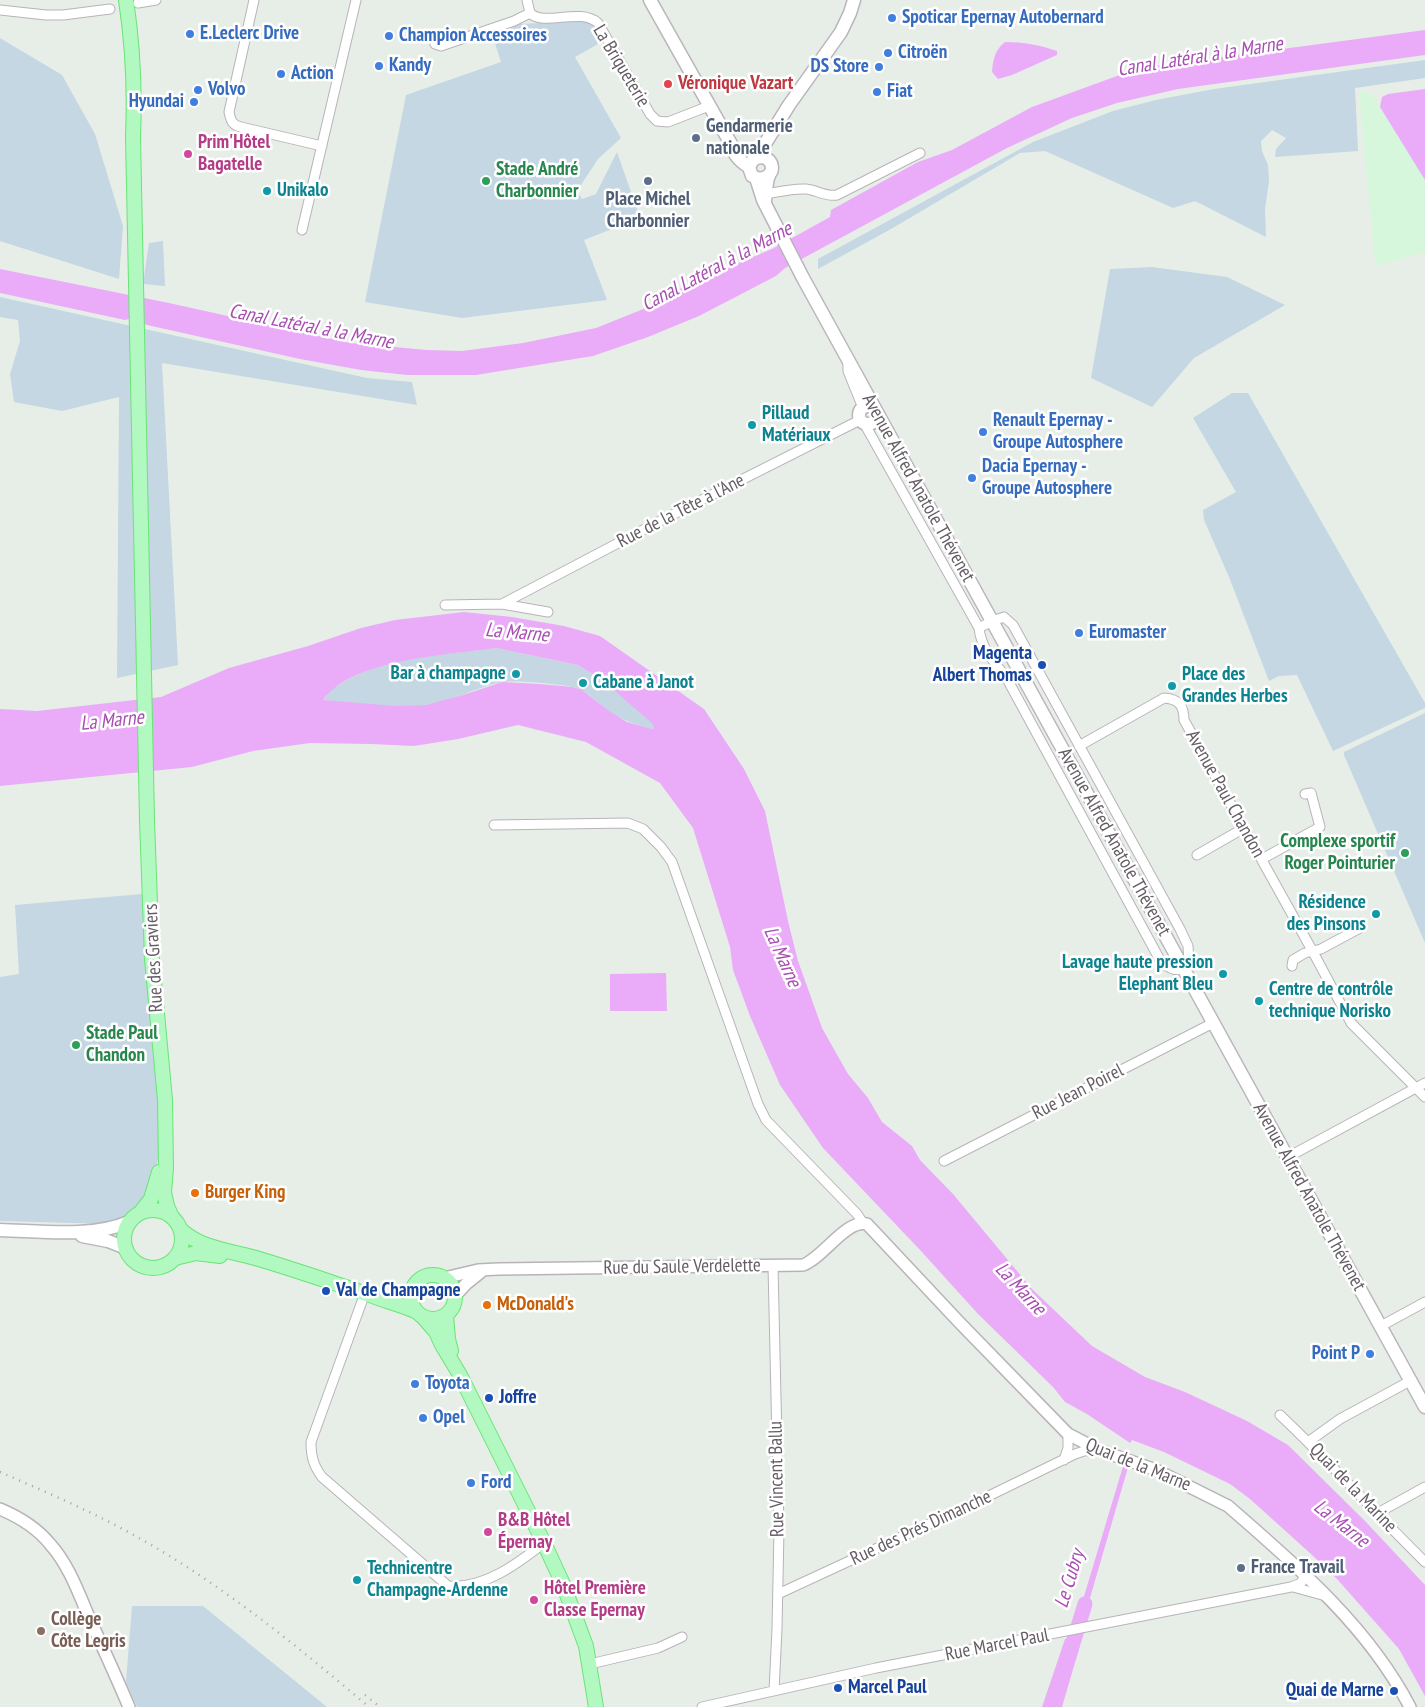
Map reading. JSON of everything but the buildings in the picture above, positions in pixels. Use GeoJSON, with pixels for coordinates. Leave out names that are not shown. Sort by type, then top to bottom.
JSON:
{"type":"FeatureCollection","features":[{"type":"Feature","properties":{"kind":"main road"},"geometry":{"type":"LineString","coordinates":[[650,0],[730,144],[760,166]]}},
{"type":"Feature","properties":{"kind":"main road"},"geometry":{"type":"LineString","coordinates":[[771,216],[760,166],[763,147],[797,93],[841,32],[854,0]]}},
{"type":"Feature","properties":{"kind":"main road"},"geometry":{"type":"LineString","coordinates":[[132,2],[135,87],[134,136]]}},
{"type":"Feature","properties":{"kind":"main road"},"geometry":{"type":"LineString","coordinates":[[114,4],[126,52],[134,136]]}},
{"type":"Feature","properties":{"kind":"main road","name":"Rue des Graviers"},"geometry":{"type":"LineString","coordinates":[[134,136],[147,820],[152,959],[165,1100],[164,1155],[166,1168],[164,1198],[172,1216]]}},
{"type":"Feature","properties":{"kind":"main road","name":"Avenue Alfred Anatole Thévenet"},"geometry":{"type":"LineString","coordinates":[[760,166],[771,216],[802,278],[848,361],[867,416],[887,431],[1185,969],[1410,1381],[1423,1401]]}},
{"type":"Feature","properties":{"kind":"main road","name":"Rue des Graviers"},"geometry":{"type":"LineString","coordinates":[[140,1213],[154,1193],[164,1155]]}},
{"type":"Feature","properties":{"kind":"main road"},"geometry":{"type":"LineString","coordinates":[[0,1230],[57,1232],[108,1229],[129,1222],[140,1213],[156,1210],[172,1216],[180,1229],[192,1239],[206,1245],[260,1259],[383,1301],[402,1305],[419,1314],[435,1319],[446,1315],[454,1303],[455,1296],[454,1289],[444,1278],[435,1275],[423,1277],[413,1286],[394,1295],[367,1294]]}},
{"type":"Feature","properties":{"kind":"main road"},"geometry":{"type":"LineString","coordinates":[[129,1222],[124,1235],[126,1248],[138,1264],[148,1267],[158,1267],[167,1264],[175,1258],[196,1253],[282,1267]]}},
{"type":"Feature","properties":{"kind":"main road"},"geometry":{"type":"LineString","coordinates":[[175,1258],[182,1244],[180,1229]]}},
{"type":"Feature","properties":{"kind":"main road"},"geometry":{"type":"LineString","coordinates":[[57,1232],[108,1241],[126,1248]]}},
{"type":"Feature","properties":{"kind":"main road"},"geometry":{"type":"LineString","coordinates":[[413,1286],[410,1298],[419,1314],[436,1332],[544,1543],[579,1625],[590,1664],[596,1707]]}},
{"type":"Feature","properties":{"kind":"main road"},"geometry":{"type":"LineString","coordinates":[[446,1315],[448,1339],[460,1376]]}},
{"type":"Feature","properties":{"kind":"main road"},"geometry":{"type":"LineString","coordinates":[[589,1707],[592,1683]]}},
{"type":"Feature","properties":{"kind":"street"},"geometry":{"type":"LineString","coordinates":[[132,2],[156,0]]}},
{"type":"Feature","properties":{"kind":"street"},"geometry":{"type":"LineString","coordinates":[[254,0],[229,112],[230,120],[238,126],[322,146]]}},
{"type":"Feature","properties":{"kind":"street"},"geometry":{"type":"LineString","coordinates":[[302,230],[356,0]]}},
{"type":"Feature","properties":{"kind":"street"},"geometry":{"type":"LineString","coordinates":[[435,44],[441,46],[522,18],[530,12],[527,0]]}},
{"type":"Feature","properties":{"kind":"street"},"geometry":{"type":"LineString","coordinates":[[0,10],[63,15],[114,4]]}},
{"type":"Feature","properties":{"kind":"street","name":"La Briqueterie"},"geometry":{"type":"LineString","coordinates":[[530,12],[538,18],[587,16],[598,22],[650,114],[657,121],[668,122],[709,106]]}},
{"type":"Feature","properties":{"kind":"street"},"geometry":{"type":"LineString","coordinates":[[766,194],[808,190],[829,196],[837,195],[920,153]]}},
{"type":"Feature","properties":{"kind":"street"},"geometry":{"type":"LineString","coordinates":[[867,416],[979,628],[980,639],[989,655],[1006,677],[1160,960],[1168,968],[1176,971],[1185,969],[1189,963],[1188,946],[1013,625],[1004,617],[979,628]]}},
{"type":"Feature","properties":{"kind":"street","name":"Rue de la Tête à l'Ane"},"geometry":{"type":"LineString","coordinates":[[502,604],[867,416]]}},
{"type":"Feature","properties":{"kind":"street"},"geometry":{"type":"LineString","coordinates":[[445,605],[502,604],[548,612]]}},
{"type":"Feature","properties":{"kind":"street","name":"Avenue Paul Chandon"},"geometry":{"type":"LineString","coordinates":[[1079,746],[1164,698],[1176,700],[1182,707],[1184,720],[1351,1023],[1425,1097]]}},
{"type":"Feature","properties":{"kind":"street"},"geometry":{"type":"LineString","coordinates":[[1262,860],[1320,827],[1311,793],[1305,794]]}},
{"type":"Feature","properties":{"kind":"street"},"geometry":{"type":"LineString","coordinates":[[494,825],[628,823],[643,829],[661,847],[672,862],[754,1095],[766,1120],[852,1209],[863,1223]]}},
{"type":"Feature","properties":{"kind":"street"},"geometry":{"type":"LineString","coordinates":[[1198,855],[1244,828]]}},
{"type":"Feature","properties":{"kind":"street"},"geometry":{"type":"LineString","coordinates":[[1292,966],[1293,960],[1305,953],[1321,949],[1360,928]]}},
{"type":"Feature","properties":{"kind":"street","name":"Rue Jean Poirel"},"geometry":{"type":"LineString","coordinates":[[944,1161],[1213,1023]]}},
{"type":"Feature","properties":{"kind":"street"},"geometry":{"type":"LineString","coordinates":[[1288,1157],[1425,1083]]}},
{"type":"Feature","properties":{"kind":"street","name":"Rue du Saule Verdelette"},"geometry":{"type":"LineString","coordinates":[[444,1278],[486,1270],[803,1265],[809,1263],[852,1226],[863,1223]]}},
{"type":"Feature","properties":{"kind":"street","name":"Quai de la Marne"},"geometry":{"type":"LineString","coordinates":[[863,1223],[870,1226],[914,1275],[1068,1434],[1099,1450],[1156,1470],[1218,1500],[1235,1512],[1329,1597],[1390,1672],[1410,1707]]}},
{"type":"Feature","properties":{"kind":"street","name":"Rue Vincent Ballu"},"geometry":{"type":"LineString","coordinates":[[773,1266],[779,1530],[774,1691]]}},
{"type":"Feature","properties":{"kind":"street"},"geometry":{"type":"LineString","coordinates":[[455,1296],[466,1284],[486,1270]]}},
{"type":"Feature","properties":{"kind":"street"},"geometry":{"type":"LineString","coordinates":[[367,1294],[311,1442],[310,1453],[316,1469],[322,1477],[448,1586],[460,1587],[476,1584],[506,1570],[544,1543]]}},
{"type":"Feature","properties":{"kind":"street"},"geometry":{"type":"LineString","coordinates":[[1380,1326],[1425,1302]]}},
{"type":"Feature","properties":{"kind":"street"},"geometry":{"type":"LineString","coordinates":[[1308,1442],[1340,1419],[1410,1381]]}},
{"type":"Feature","properties":{"kind":"street","name":"Quai de la Marine"},"geometry":{"type":"LineString","coordinates":[[1280,1415],[1425,1562]]}},
{"type":"Feature","properties":{"kind":"street"},"geometry":{"type":"LineString","coordinates":[[1064,1460],[1068,1448],[1068,1434]]}},
{"type":"Feature","properties":{"kind":"street","name":"Rue des Prés Dimanche"},"geometry":{"type":"LineString","coordinates":[[778,1594],[1084,1451],[1099,1450]]}},
{"type":"Feature","properties":{"kind":"street"},"geometry":{"type":"LineString","coordinates":[[1376,1514],[1425,1487]]}},
{"type":"Feature","properties":{"kind":"street"},"geometry":{"type":"LineString","coordinates":[[0,1509],[30,1525],[42,1534],[57,1552],[81,1599],[129,1707]]}},
{"type":"Feature","properties":{"kind":"street"},"geometry":{"type":"LineString","coordinates":[[1292,1586],[1301,1583],[1305,1574]]}},
{"type":"Feature","properties":{"kind":"street","name":"Rue Marcel Paul"},"geometry":{"type":"LineString","coordinates":[[702,1707],[876,1668],[1292,1586],[1329,1597]]}},
{"type":"Feature","properties":{"kind":"street"},"geometry":{"type":"LineString","coordinates":[[590,1664],[658,1648],[682,1637]]}},
{"type":"Feature","properties":{"kind":"shaded area","name":"Stade André Charbonnier"},"geometry":{"type":"Polygon","coordinates":[[[588,22],[594,27],[590,29],[598,44],[575,57],[621,138],[598,159],[577,191],[582,199],[596,194],[617,152],[640,218],[584,240],[607,300],[462,318],[365,302],[406,95],[501,62],[492,34],[520,24],[588,22]]]}},
{"type":"Feature","properties":{"kind":"shaded area"},"geometry":{"type":"Polygon","coordinates":[[[0,38],[62,75],[95,134],[123,226],[119,279],[0,241],[0,38]]]}},
{"type":"Feature","properties":{"kind":"shaded area"},"geometry":{"type":"Polygon","coordinates":[[[1425,60],[1425,78],[1355,88],[1358,151],[1275,157],[1276,149],[1286,138],[1272,130],[1261,141],[1262,151],[1268,165],[1269,181],[1265,209],[1266,237],[1195,201],[1173,208],[1045,151],[1020,153],[891,229],[818,269],[818,259],[1033,142],[1113,111],[1156,100],[1214,89],[1425,60]]]}},
{"type":"Feature","properties":{"kind":"shaded area"},"geometry":{"type":"Polygon","coordinates":[[[163,241],[165,286],[143,284],[149,243],[163,241]]]}},
{"type":"Feature","properties":{"kind":"shaded area"},"geometry":{"type":"Polygon","coordinates":[[[1152,267],[1227,277],[1285,305],[1194,358],[1152,407],[1091,378],[1110,269],[1152,267]]]}},
{"type":"Feature","properties":{"kind":"shaded area"},"geometry":{"type":"Polygon","coordinates":[[[0,297],[367,378],[412,382],[417,405],[162,363],[178,665],[117,678],[119,397],[62,411],[14,402],[10,374],[20,341],[18,320],[0,317],[0,297]]]}},
{"type":"Feature","properties":{"kind":"shaded area"},"geometry":{"type":"Polygon","coordinates":[[[1232,393],[1248,393],[1425,703],[1425,708],[1333,751],[1297,675],[1279,676],[1269,681],[1229,577],[1204,520],[1203,510],[1236,492],[1193,418],[1232,393]]]}},
{"type":"Feature","properties":{"kind":"shaded area"},"geometry":{"type":"Polygon","coordinates":[[[496,648],[578,665],[602,680],[654,724],[654,728],[641,726],[620,718],[588,694],[578,689],[548,684],[501,682],[444,701],[412,706],[374,705],[323,700],[335,687],[373,669],[413,658],[496,648]]]}},
{"type":"Feature","properties":{"kind":"shaded area","name":"Complexe sportif Roger Pointurier"},"geometry":{"type":"Polygon","coordinates":[[[1425,713],[1425,943],[1344,752],[1425,713]]]}},
{"type":"Feature","properties":{"kind":"shaded area","name":"Stade Paul Chandon"},"geometry":{"type":"Polygon","coordinates":[[[142,894],[151,1030],[160,1127],[158,1159],[149,1191],[139,1206],[126,1218],[109,1224],[0,1221],[0,977],[19,974],[15,905],[142,894]]]}},
{"type":"Feature","properties":{"kind":"shaded area"},"geometry":{"type":"Polygon","coordinates":[[[132,1606],[203,1606],[327,1707],[137,1707],[126,1682],[132,1606]]]}},
{"type":"Feature","properties":{"kind":"sand"},"geometry":{"type":"Polygon","coordinates":[[[1359,90],[1372,94],[1425,180],[1425,252],[1377,266],[1375,264],[1359,90]]]}},
{"type":"Feature","properties":{"kind":"water"},"geometry":{"type":"Polygon","coordinates":[[[1425,30],[1425,55],[1178,89],[1117,103],[1072,118],[1007,148],[785,268],[776,276],[699,316],[648,337],[593,356],[476,375],[407,375],[361,370],[300,359],[147,325],[129,319],[125,320],[0,293],[0,269],[169,303],[350,343],[462,351],[523,343],[596,328],[641,310],[687,285],[774,248],[830,217],[831,210],[918,162],[952,150],[1032,107],[1139,68],[1425,30]]]}},
{"type":"Feature","properties":{"kind":"water"},"geometry":{"type":"Polygon","coordinates":[[[1005,42],[1025,43],[1044,47],[1057,51],[1057,55],[1012,75],[998,79],[992,72],[993,63],[995,55],[1005,42]]]}},
{"type":"Feature","properties":{"kind":"water"},"geometry":{"type":"Polygon","coordinates":[[[1425,89],[1425,180],[1380,107],[1382,97],[1388,94],[1425,89]]]}},
{"type":"Feature","properties":{"kind":"water","name":"La Marne"},"geometry":{"type":"Polygon","coordinates":[[[464,612],[512,617],[564,626],[600,636],[704,709],[744,769],[765,811],[798,961],[822,1028],[848,1074],[868,1098],[882,1122],[912,1146],[920,1160],[953,1194],[1032,1289],[1092,1346],[1145,1377],[1185,1392],[1247,1421],[1288,1445],[1365,1521],[1425,1585],[1425,1696],[1399,1649],[1337,1579],[1311,1554],[1250,1499],[1230,1484],[1164,1452],[1132,1440],[1130,1443],[1087,1414],[1065,1402],[1053,1387],[978,1314],[823,1148],[780,1085],[750,1016],[733,970],[730,947],[693,828],[660,783],[586,742],[518,725],[458,739],[414,746],[310,743],[253,751],[192,767],[0,786],[0,709],[37,711],[161,697],[229,668],[308,646],[361,628],[395,620],[464,612]],[[496,648],[428,657],[378,667],[356,676],[337,686],[323,700],[395,706],[426,705],[502,682],[540,684],[573,687],[582,690],[627,722],[654,728],[653,724],[602,680],[578,665],[496,648]]]}},
{"type":"Feature","properties":{"kind":"water"},"geometry":{"type":"Polygon","coordinates":[[[666,973],[667,1011],[610,1011],[610,974],[666,973]]]}},
{"type":"Feature","properties":{"kind":"water"},"geometry":{"type":"Polygon","coordinates":[[[1124,1463],[1129,1464],[1083,1622],[1076,1623],[1124,1463]]]}},
{"type":"Feature","properties":{"kind":"water"},"geometry":{"type":"Polygon","coordinates":[[[1083,1635],[1062,1707],[1042,1707],[1065,1639],[1083,1635]]]}},
{"type":"Feature","properties":{"kind":"waterway","name":"Le Cubry"},"geometry":{"type":"LineString","coordinates":[[1069,1656],[1085,1604]]}},
{"type":"Feature","properties":{"kind":"railway"},"geometry":{"type":"LineString","coordinates":[[0,1472],[103,1519],[184,1565],[248,1609],[369,1707]]}},
{"type":"Feature","properties":{"kind":"railway"},"geometry":{"type":"LineString","coordinates":[[365,1695],[380,1707]]}},
{"type":"Feature","properties":{"kind":"place","name":"Spoticar Epernay Autobernard"},"geometry":{"type":"Point","coordinates":[892,18]}},
{"type":"Feature","properties":{"kind":"place","name":"E.Leclerc Drive"},"geometry":{"type":"Point","coordinates":[190,34]}},
{"type":"Feature","properties":{"kind":"place","name":"Champion Accessoires"},"geometry":{"type":"Point","coordinates":[389,36]}},
{"type":"Feature","properties":{"kind":"place","name":"Citroën"},"geometry":{"type":"Point","coordinates":[888,53]}},
{"type":"Feature","properties":{"kind":"place","name":"Kandy"},"geometry":{"type":"Point","coordinates":[379,66]}},
{"type":"Feature","properties":{"kind":"place","name":"DS Store"},"geometry":{"type":"Point","coordinates":[879,67]}},
{"type":"Feature","properties":{"kind":"place","name":"Action"},"geometry":{"type":"Point","coordinates":[281,74]}},
{"type":"Feature","properties":{"kind":"place","name":"Véronique Vazart"},"geometry":{"type":"Point","coordinates":[668,84]}},
{"type":"Feature","properties":{"kind":"place","name":"Volvo"},"geometry":{"type":"Point","coordinates":[198,90]}},
{"type":"Feature","properties":{"kind":"place","name":"Fiat"},"geometry":{"type":"Point","coordinates":[877,92]}},
{"type":"Feature","properties":{"kind":"place","name":"Hyundai"},"geometry":{"type":"Point","coordinates":[194,102]}},
{"type":"Feature","properties":{"kind":"place","name":"Gendarmerie nationale"},"geometry":{"type":"Point","coordinates":[696,138]}},
{"type":"Feature","properties":{"kind":"place","name":"Prim'Hôtel Bagatelle"},"geometry":{"type":"Point","coordinates":[188,154]}},
{"type":"Feature","properties":{"kind":"place","name":"Stade André Charbonnier"},"geometry":{"type":"Point","coordinates":[486,181]}},
{"type":"Feature","properties":{"kind":"place","name":"Place Michel Charbonnier"},"geometry":{"type":"Point","coordinates":[648,181]}},
{"type":"Feature","properties":{"kind":"place","name":"Unikalo"},"geometry":{"type":"Point","coordinates":[267,191]}},
{"type":"Feature","properties":{"kind":"place","name":"Pillaud Matériaux"},"geometry":{"type":"Point","coordinates":[752,425]}},
{"type":"Feature","properties":{"kind":"place","name":"Renault Epernay - Groupe Autosphere"},"geometry":{"type":"Point","coordinates":[983,432]}},
{"type":"Feature","properties":{"kind":"place","name":"Dacia Epernay - Groupe Autosphere"},"geometry":{"type":"Point","coordinates":[972,478]}},
{"type":"Feature","properties":{"kind":"place","name":"Euromaster"},"geometry":{"type":"Point","coordinates":[1079,633]}},
{"type":"Feature","properties":{"kind":"place","name":"Magenta Albert Thomas"},"geometry":{"type":"Point","coordinates":[1042,665]}},
{"type":"Feature","properties":{"kind":"place","name":"Bar à champagne"},"geometry":{"type":"Point","coordinates":[516,674]}},
{"type":"Feature","properties":{"kind":"place","name":"Cabane à Janot"},"geometry":{"type":"Point","coordinates":[583,683]}},
{"type":"Feature","properties":{"kind":"place","name":"Place des Grandes Herbes"},"geometry":{"type":"Point","coordinates":[1172,686]}},
{"type":"Feature","properties":{"kind":"place","name":"Complexe sportif Roger Pointurier"},"geometry":{"type":"Point","coordinates":[1405,853]}},
{"type":"Feature","properties":{"kind":"place","name":"Résidence des Pinsons"},"geometry":{"type":"Point","coordinates":[1376,914]}},
{"type":"Feature","properties":{"kind":"place","name":"Lavage haute pression Elephant Bleu"},"geometry":{"type":"Point","coordinates":[1223,974]}},
{"type":"Feature","properties":{"kind":"place","name":"Centre de contrôle technique Norisko"},"geometry":{"type":"Point","coordinates":[1259,1001]}},
{"type":"Feature","properties":{"kind":"place","name":"Stade Paul Chandon"},"geometry":{"type":"Point","coordinates":[76,1045]}},
{"type":"Feature","properties":{"kind":"place","name":"Burger King"},"geometry":{"type":"Point","coordinates":[195,1193]}},
{"type":"Feature","properties":{"kind":"place","name":"Val de Champagne"},"geometry":{"type":"Point","coordinates":[326,1291]}},
{"type":"Feature","properties":{"kind":"place","name":"McDonald's"},"geometry":{"type":"Point","coordinates":[487,1305]}},
{"type":"Feature","properties":{"kind":"place","name":"Point P"},"geometry":{"type":"Point","coordinates":[1370,1354]}},
{"type":"Feature","properties":{"kind":"place","name":"Toyota"},"geometry":{"type":"Point","coordinates":[415,1384]}},
{"type":"Feature","properties":{"kind":"place","name":"Joffre"},"geometry":{"type":"Point","coordinates":[489,1398]}},
{"type":"Feature","properties":{"kind":"place","name":"Opel"},"geometry":{"type":"Point","coordinates":[423,1418]}},
{"type":"Feature","properties":{"kind":"place","name":"Ford"},"geometry":{"type":"Point","coordinates":[471,1483]}},
{"type":"Feature","properties":{"kind":"place","name":"B&B Hôtel Épernay"},"geometry":{"type":"Point","coordinates":[488,1532]}},
{"type":"Feature","properties":{"kind":"place","name":"France Travail"},"geometry":{"type":"Point","coordinates":[1241,1568]}},
{"type":"Feature","properties":{"kind":"place","name":"Technicentre Champagne-Ardenne"},"geometry":{"type":"Point","coordinates":[357,1580]}},
{"type":"Feature","properties":{"kind":"place","name":"Hôtel Première Classe Epernay"},"geometry":{"type":"Point","coordinates":[534,1600]}},
{"type":"Feature","properties":{"kind":"place","name":"Collège Côte Legris"},"geometry":{"type":"Point","coordinates":[41,1631]}},
{"type":"Feature","properties":{"kind":"place","name":"Marcel Paul"},"geometry":{"type":"Point","coordinates":[838,1688]}},
{"type":"Feature","properties":{"kind":"place","name":"Quai de Marne"},"geometry":{"type":"Point","coordinates":[1394,1691]}},
{"type":"Feature","properties":{"kind":"water label","name":"Canal Latéral à la Marne"},"geometry":{"type":"Point","coordinates":[1200,57]}},
{"type":"Feature","properties":{"kind":"water label","name":"Canal Latéral à la Marne"},"geometry":{"type":"Point","coordinates":[717,267]}},
{"type":"Feature","properties":{"kind":"water label","name":"Canal Latéral à la Marne"},"geometry":{"type":"Point","coordinates":[311,327]}}]}
